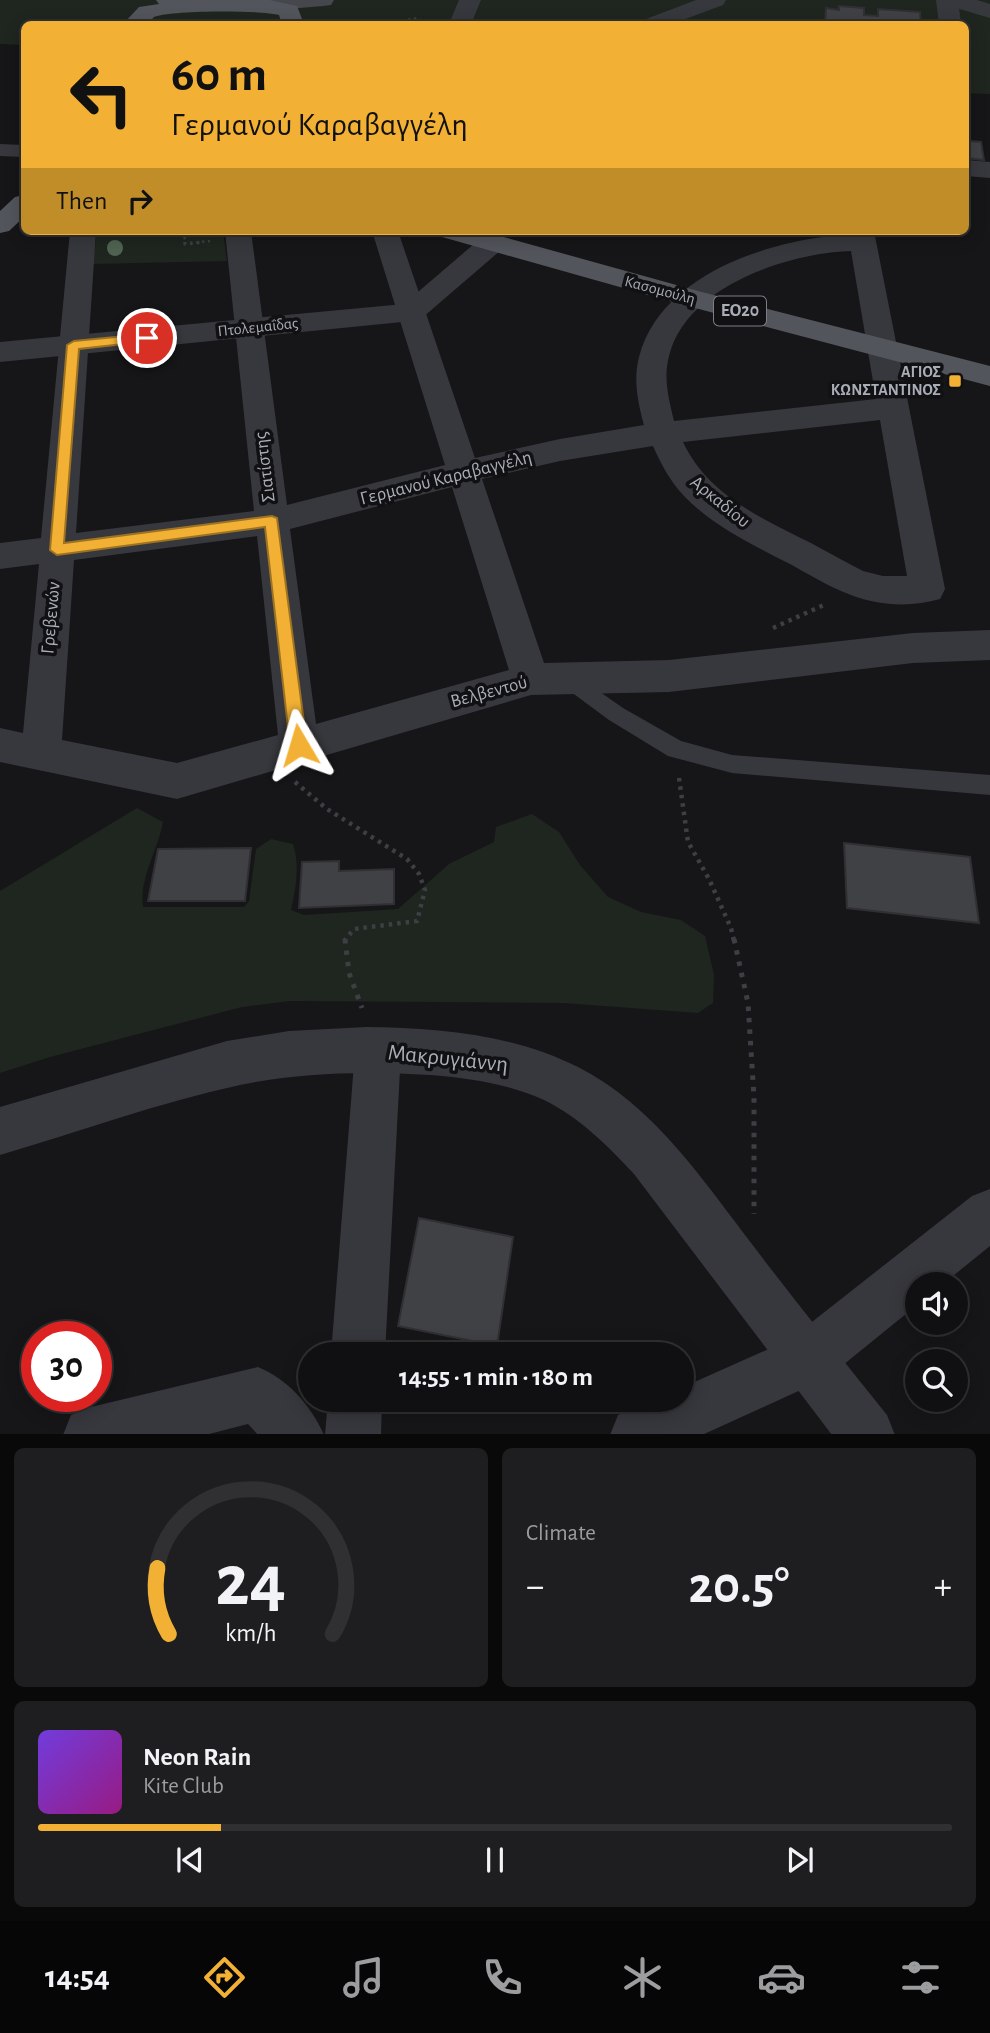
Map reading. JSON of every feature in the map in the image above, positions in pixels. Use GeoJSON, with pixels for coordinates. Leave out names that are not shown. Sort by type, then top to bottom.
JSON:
{"type":"FeatureCollection","features":[{"type":"Feature","properties":{"kind":"main road"},"geometry":{"type":"LineString","coordinates":[[137,21],[147,12],[175,3],[264,5],[311,1],[311,21]]}},
{"type":"Feature","properties":{"kind":"main road"},"geometry":{"type":"LineString","coordinates":[[264,5],[289,11],[292,21]]}},
{"type":"Feature","properties":{"kind":"main road"},"geometry":{"type":"LineString","coordinates":[[0,225],[21,206]]}},
{"type":"Feature","properties":{"kind":"main road","name":"Κασομούλη"},"geometry":{"type":"LineString","coordinates":[[492,237],[690,298],[990,376]]}},
{"type":"Feature","properties":{"kind":"street"},"geometry":{"type":"LineString","coordinates":[[461,21],[470,0]]}},
{"type":"Feature","properties":{"kind":"street"},"geometry":{"type":"LineString","coordinates":[[657,0],[694,21]]}},
{"type":"Feature","properties":{"kind":"street"},"geometry":{"type":"LineString","coordinates":[[662,21],[715,0]]}},
{"type":"Feature","properties":{"kind":"street"},"geometry":{"type":"LineString","coordinates":[[947,0],[950,21]]}},
{"type":"Feature","properties":{"kind":"street"},"geometry":{"type":"LineString","coordinates":[[954,0],[990,11]]}},
{"type":"Feature","properties":{"kind":"street"},"geometry":{"type":"LineString","coordinates":[[0,150],[21,151]]}},
{"type":"Feature","properties":{"kind":"street"},"geometry":{"type":"LineString","coordinates":[[969,168],[990,170]]}},
{"type":"Feature","properties":{"kind":"street","name":"Γρεβενών"},"geometry":{"type":"LineString","coordinates":[[41,753],[83,235]]}},
{"type":"Feature","properties":{"kind":"street"},"geometry":{"type":"LineString","coordinates":[[387,235],[531,679]]}},
{"type":"Feature","properties":{"kind":"street","name":"Σιατίστης"},"geometry":{"type":"LineString","coordinates":[[225,236],[249,328],[272,521],[288,748]]}},
{"type":"Feature","properties":{"kind":"street"},"geometry":{"type":"LineString","coordinates":[[412,312],[492,237]]}},
{"type":"Feature","properties":{"kind":"street"},"geometry":{"type":"LineString","coordinates":[[862,237],[927,589],[869,588]]}},
{"type":"Feature","properties":{"kind":"street","name":"Αρκαδίου"},"geometry":{"type":"LineString","coordinates":[[862,237],[785,252],[742,269],[690,298],[665,328],[657,344],[651,370],[650,391],[663,433],[686,475],[731,516],[764,536],[869,588]]}},
{"type":"Feature","properties":{"kind":"street","name":"Πτολεμαΐδας"},"geometry":{"type":"LineString","coordinates":[[0,352],[412,312]]}},
{"type":"Feature","properties":{"kind":"street","name":"Γερμανού Καραβαγγέλη"},"geometry":{"type":"LineString","coordinates":[[0,556],[272,521],[560,450],[663,433],[894,408]]}},
{"type":"Feature","properties":{"kind":"street","name":"Βελβεντού"},"geometry":{"type":"LineString","coordinates":[[0,745],[177,780],[531,679],[669,676],[913,648],[990,645]]}},
{"type":"Feature","properties":{"kind":"street","name":"Μακρυγιάννη"},"geometry":{"type":"LineString","coordinates":[[0,1131],[195,1073],[254,1059],[318,1051],[378,1051],[487,1059],[521,1068],[565,1086],[619,1124],[644,1150],[867,1434]]}},
{"type":"Feature","properties":{"kind":"street"},"geometry":{"type":"LineString","coordinates":[[359,1342],[378,1051]]}},
{"type":"Feature","properties":{"kind":"street"},"geometry":{"type":"LineString","coordinates":[[638,1434],[808,1359],[990,1214]]}},
{"type":"Feature","properties":{"kind":"street"},"geometry":{"type":"LineString","coordinates":[[91,1434],[258,1394],[296,1434]]}},
{"type":"Feature","properties":{"kind":"street"},"geometry":{"type":"LineString","coordinates":[[353,1434],[354,1412]]}},
{"type":"Feature","properties":{"kind":"lane"},"geometry":{"type":"LineString","coordinates":[[570,680],[616,714],[676,749],[732,764],[990,785]]}},
{"type":"Feature","properties":{"kind":"path"},"geometry":{"type":"LineString","coordinates":[[404,21],[413,18],[426,21]]}},
{"type":"Feature","properties":{"kind":"path"},"geometry":{"type":"LineString","coordinates":[[184,235],[185,244],[225,236]]}},
{"type":"Feature","properties":{"kind":"path"},"geometry":{"type":"LineString","coordinates":[[728,670],[744,648],[764,632],[869,588]]}},
{"type":"Feature","properties":{"kind":"path"},"geometry":{"type":"LineString","coordinates":[[288,748],[285,767],[305,794],[352,825],[392,846],[419,870],[426,891],[417,921],[354,929],[344,940],[349,973],[378,1051]]}},
{"type":"Feature","properties":{"kind":"path"},"geometry":{"type":"LineString","coordinates":[[676,749],[688,842],[709,879],[730,928],[748,1003],[754,1097],[756,1199],[746,1279]]}},
{"type":"Feature","properties":{"kind":"shaded area"},"geometry":{"type":"Polygon","coordinates":[[[0,0],[990,0],[990,94],[969,93],[969,21],[21,21],[21,45],[0,44],[0,0]]]}},
{"type":"Feature","properties":{"kind":"shaded area"},"geometry":{"type":"Polygon","coordinates":[[[97,235],[224,235],[227,261],[93,264],[97,235]]]}},
{"type":"Feature","properties":{"kind":"shaded area"},"geometry":{"type":"Polygon","coordinates":[[[137,808],[163,822],[146,875],[143,907],[244,907],[249,901],[256,849],[271,839],[293,844],[297,868],[291,910],[304,915],[398,909],[449,864],[494,842],[496,827],[532,814],[559,832],[580,865],[608,897],[641,912],[681,920],[705,936],[714,975],[713,1003],[698,1013],[564,1003],[290,1001],[242,1007],[50,1057],[0,1073],[0,891],[137,808]]]}},
{"type":"Feature","properties":{"kind":"building"},"geometry":{"type":"Polygon","coordinates":[[[839,6],[864,8],[864,15],[878,16],[878,9],[920,12],[921,21],[825,21],[826,8],[839,10],[839,6]]]}},
{"type":"Feature","properties":{"kind":"building"},"geometry":{"type":"Polygon","coordinates":[[[969,141],[981,142],[984,160],[969,158],[969,141]]]}},
{"type":"Feature","properties":{"kind":"building"},"geometry":{"type":"Polygon","coordinates":[[[844,843],[970,857],[979,923],[847,908],[844,843]]]}},
{"type":"Feature","properties":{"kind":"building"},"geometry":{"type":"Polygon","coordinates":[[[251,848],[245,901],[148,901],[158,849],[251,848]]]}},
{"type":"Feature","properties":{"kind":"building"},"geometry":{"type":"Polygon","coordinates":[[[339,861],[339,871],[394,869],[394,904],[299,908],[302,862],[339,861]]]}},
{"type":"Feature","properties":{"kind":"building"},"geometry":{"type":"Polygon","coordinates":[[[419,1218],[513,1237],[498,1342],[477,1342],[398,1326],[419,1218]]]}},
{"type":"Feature","properties":{"kind":"place","name":"ΑΓΙΟΣ ΚΩΝΣΤΑΝΤΙΝΟΣ"},"geometry":{"type":"Point","coordinates":[955,381]}},
{"type":"Feature","properties":{"kind":"route"},"geometry":{"type":"LineString","coordinates":[[147,338],[74,345],[57,550],[272,521],[299,745]]}}]}
